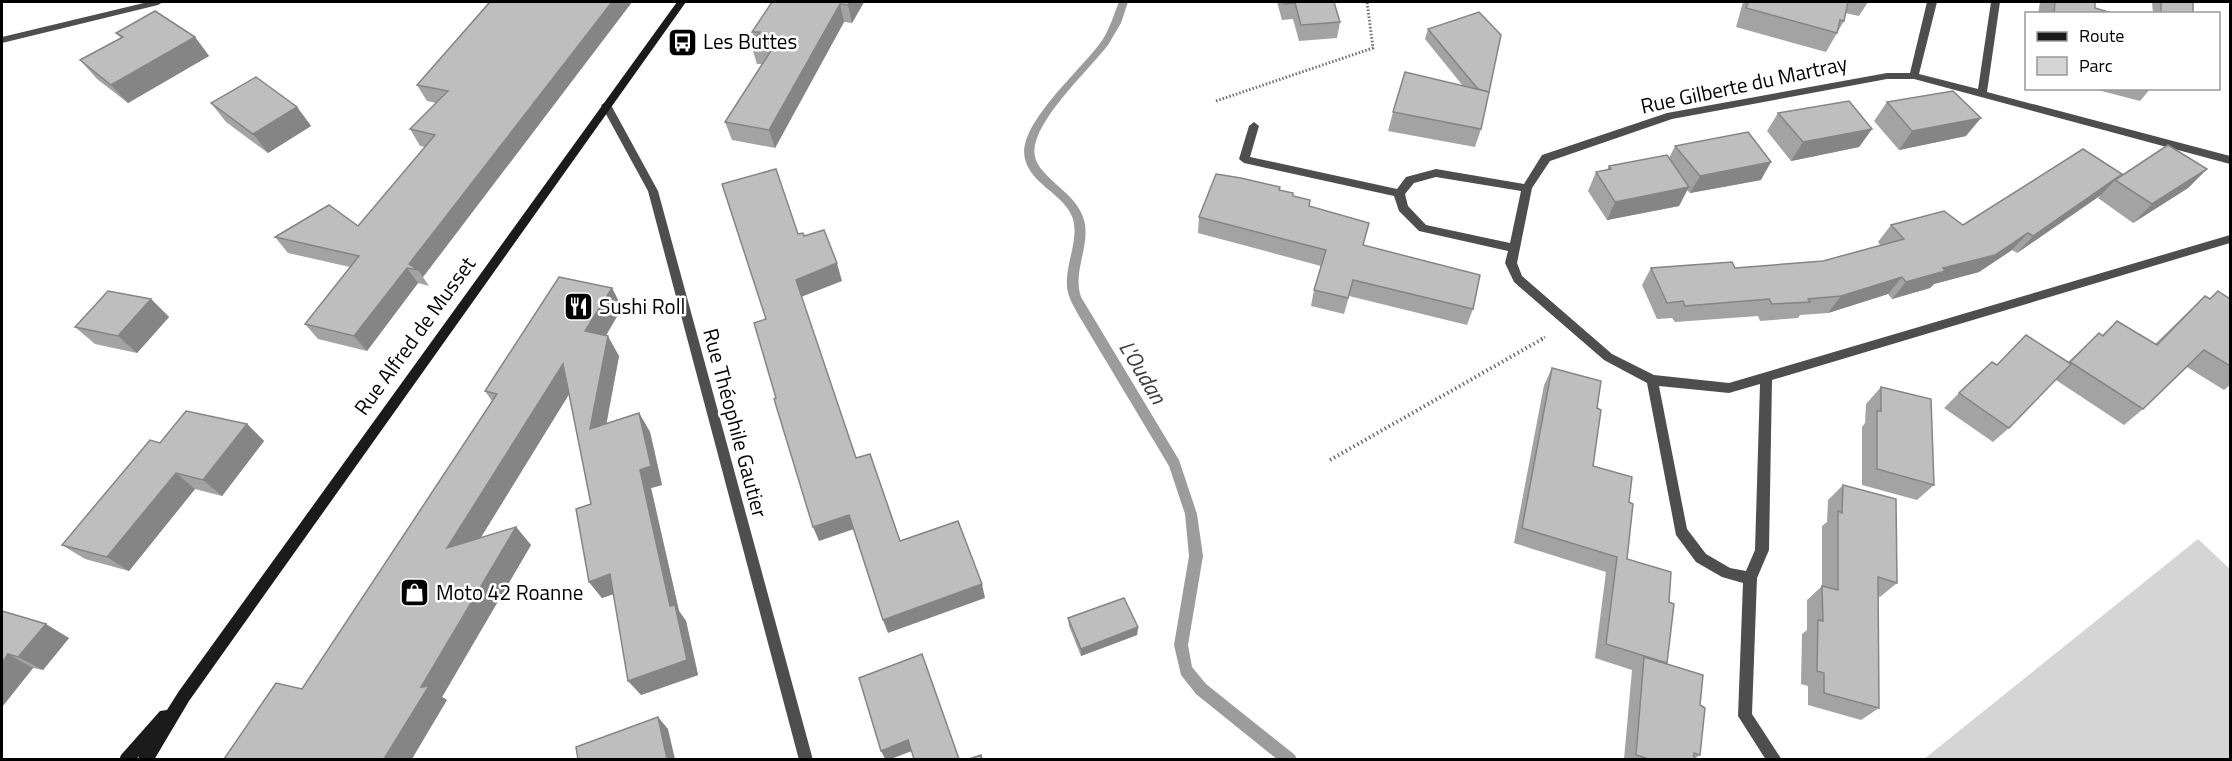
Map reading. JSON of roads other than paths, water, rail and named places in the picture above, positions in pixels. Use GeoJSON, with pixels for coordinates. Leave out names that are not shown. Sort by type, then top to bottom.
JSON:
{"type":"FeatureCollection","features":[{"type":"Feature","properties":{"kind":"main road","name":"Rue Alfred de Musset"},"geometry":{"type":"LineString","coordinates":[[145,759],[184,696],[681,2]]}},
{"type":"Feature","properties":{"kind":"main road","name":"Rue Alfred de Musset"},"geometry":{"type":"LineString","coordinates":[[126,759],[184,696]]}},
{"type":"Feature","properties":{"kind":"street"},"geometry":{"type":"LineString","coordinates":[[2,39],[158,2]]}},
{"type":"Feature","properties":{"kind":"street"},"geometry":{"type":"LineString","coordinates":[[1914,76],[1932,2]]}},
{"type":"Feature","properties":{"kind":"street"},"geometry":{"type":"LineString","coordinates":[[1982,94],[1996,2]]}},
{"type":"Feature","properties":{"kind":"street","name":"Rue Gilberte du Martray"},"geometry":{"type":"LineString","coordinates":[[2230,160],[1914,76],[1887,76],[1671,116],[1546,158],[1527,188],[1511,263],[1518,279],[1608,357],[1652,380],[1729,388],[2230,239]]}},
{"type":"Feature","properties":{"kind":"street","name":"Rue Théophile Gautier"},"geometry":{"type":"LineString","coordinates":[[606,105],[653,191],[806,759]]}},
{"type":"Feature","properties":{"kind":"street"},"geometry":{"type":"LineString","coordinates":[[1254,126],[1244,159],[1399,193]]}},
{"type":"Feature","properties":{"kind":"street"},"geometry":{"type":"LineString","coordinates":[[1399,193],[1410,180],[1436,173],[1527,188]]}},
{"type":"Feature","properties":{"kind":"street"},"geometry":{"type":"LineString","coordinates":[[1399,193],[1402,208],[1423,228],[1514,248]]}},
{"type":"Feature","properties":{"kind":"street"},"geometry":{"type":"LineString","coordinates":[[1766,378],[1762,550],[1750,578],[1745,716],[1775,759]]}},
{"type":"Feature","properties":{"kind":"street"},"geometry":{"type":"LineString","coordinates":[[1652,380],[1681,531],[1701,558],[1727,573],[1750,578]]}},
{"type":"Feature","properties":{"kind":"waterway","name":"L'Oudan"},"geometry":{"type":"LineString","coordinates":[[1123,2],[1116,23],[1105,43],[1057,99],[1035,132],[1030,147],[1030,159],[1040,175],[1074,210],[1079,227],[1072,280],[1076,297],[1083,313],[1175,464],[1191,514],[1196,556],[1181,645],[1186,670],[1201,689],[1290,760]]}},
{"type":"Feature","properties":{"kind":"place","name":"Les Buttes"},"geometry":{"type":"Point","coordinates":[682,42]}},
{"type":"Feature","properties":{"kind":"place","name":"Sushi Roll"},"geometry":{"type":"Point","coordinates":[578,307]}},
{"type":"Feature","properties":{"kind":"place","name":"Moto 42 Roanne"},"geometry":{"type":"Point","coordinates":[415,593]}}]}
